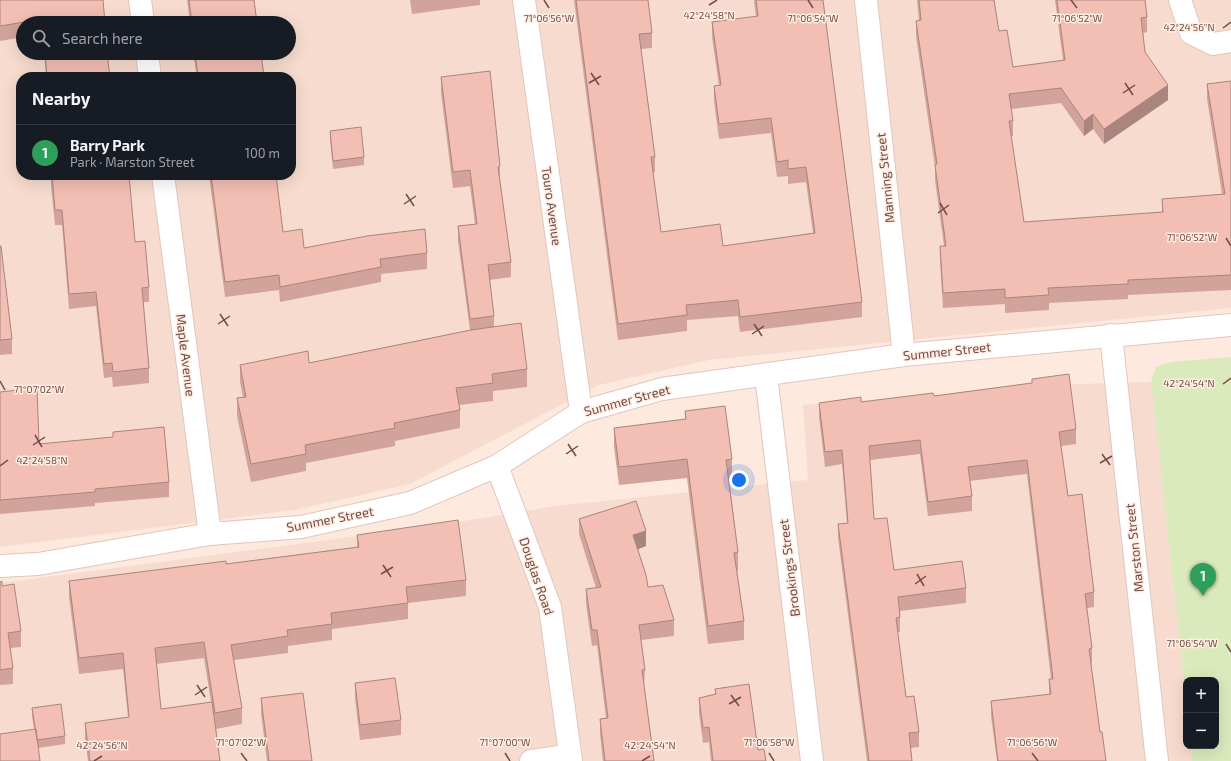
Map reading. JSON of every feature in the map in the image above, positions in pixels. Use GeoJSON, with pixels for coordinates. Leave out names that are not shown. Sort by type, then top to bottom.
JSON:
{"type":"FeatureCollection","features":[{"type":"Feature","properties":{"kind":"street"},"geometry":{"type":"LineString","coordinates":[[140,0],[142,16]]}},
{"type":"Feature","properties":{"kind":"street","name":"Touro Avenue"},"geometry":{"type":"LineString","coordinates":[[524,0],[581,412]]}},
{"type":"Feature","properties":{"kind":"street","name":"Manning Street"},"geometry":{"type":"LineString","coordinates":[[866,0],[904,355]]}},
{"type":"Feature","properties":{"kind":"street"},"geometry":{"type":"LineString","coordinates":[[1180,0],[1191,32],[1213,44],[1231,41]]}},
{"type":"Feature","properties":{"kind":"street"},"geometry":{"type":"LineString","coordinates":[[148,60],[149,72]]}},
{"type":"Feature","properties":{"kind":"street","name":"Maple Avenue"},"geometry":{"type":"LineString","coordinates":[[164,180],[210,534]]}},
{"type":"Feature","properties":{"kind":"street","name":"Summer Street"},"geometry":{"type":"LineString","coordinates":[[0,566],[38,564],[210,534],[301,527],[410,503],[496,466],[581,412],[662,389],[904,355],[1231,325]]}},
{"type":"Feature","properties":{"kind":"street","name":"Marston Street"},"geometry":{"type":"LineString","coordinates":[[1111,335],[1157,761]]}},
{"type":"Feature","properties":{"kind":"street","name":"Brookings Street"},"geometry":{"type":"LineString","coordinates":[[766,375],[812,761]]}},
{"type":"Feature","properties":{"kind":"street","name":"Douglas Road"},"geometry":{"type":"LineString","coordinates":[[496,466],[550,607],[571,758]]}},
{"type":"Feature","properties":{"kind":"street"},"geometry":{"type":"LineString","coordinates":[[531,761],[571,758]]}},
{"type":"Feature","properties":{"kind":"shaded area"},"geometry":{"type":"Polygon","coordinates":[[[0,0],[1231,0],[1231,308],[709,360],[599,385],[410,484],[295,510],[0,547],[0,0]]]}},
{"type":"Feature","properties":{"kind":"shaded area"},"geometry":{"type":"Polygon","coordinates":[[[1151,382],[1183,677],[1183,749],[1191,749],[1192,761],[0,761],[0,583],[434,526],[555,506],[808,480],[803,405],[1078,384],[1151,382]]]}},
{"type":"Feature","properties":{"kind":"green space"},"geometry":{"type":"Polygon","coordinates":[[[1231,357],[1231,761],[1192,761],[1191,749],[1219,749],[1219,677],[1183,677],[1151,382],[1156,367],[1171,362],[1231,357]]]}},
{"type":"Feature","properties":{"kind":"building"},"geometry":{"type":"Polygon","coordinates":[[[0,0],[103,0],[104,16],[16,16],[16,23],[0,26],[0,0]]]}},
{"type":"Feature","properties":{"kind":"building"},"geometry":{"type":"Polygon","coordinates":[[[189,0],[254,0],[256,16],[191,16],[189,0]]]}},
{"type":"Feature","properties":{"kind":"building"},"geometry":{"type":"Polygon","coordinates":[[[576,0],[648,0],[652,33],[639,34],[655,157],[651,157],[661,232],[720,224],[723,246],[815,233],[806,167],[788,169],[788,160],[777,162],[771,118],[719,124],[714,86],[721,85],[712,22],[758,16],[756,0],[823,0],[862,302],[740,317],[738,300],[686,305],[687,315],[618,324],[576,0]]]}},
{"type":"Feature","properties":{"kind":"building"},"geometry":{"type":"Polygon","coordinates":[[[919,0],[994,0],[999,31],[1007,30],[1013,67],[1065,60],[1057,0],[1145,0],[1147,17],[1141,18],[1145,52],[1168,85],[1104,129],[1093,114],[1084,121],[1061,88],[1009,94],[1013,121],[1009,121],[1024,222],[1163,212],[1162,199],[1225,194],[1207,84],[1231,81],[1231,275],[1128,280],[1128,284],[1048,288],[1049,295],[1005,298],[1005,289],[943,293],[940,246],[946,246],[935,165],[937,164],[916,21],[921,20],[919,0]]]}},
{"type":"Feature","properties":{"kind":"building"},"geometry":{"type":"Polygon","coordinates":[[[46,60],[108,60],[109,72],[47,72],[46,60]]]}},
{"type":"Feature","properties":{"kind":"building"},"geometry":{"type":"Polygon","coordinates":[[[196,60],[262,60],[263,72],[197,72],[196,60]]]}},
{"type":"Feature","properties":{"kind":"building"},"geometry":{"type":"Polygon","coordinates":[[[490,71],[500,166],[498,167],[511,262],[488,265],[494,316],[470,319],[458,226],[477,224],[470,170],[453,172],[441,77],[490,71]]]}},
{"type":"Feature","properties":{"kind":"building"},"geometry":{"type":"Polygon","coordinates":[[[361,127],[364,157],[333,161],[330,131],[361,127]]]}},
{"type":"Feature","properties":{"kind":"building"},"geometry":{"type":"Polygon","coordinates":[[[52,180],[129,180],[135,242],[145,241],[149,287],[142,288],[149,368],[113,372],[112,363],[104,364],[96,292],[69,294],[62,210],[55,210],[52,180]]]}},
{"type":"Feature","properties":{"kind":"building"},"geometry":{"type":"Polygon","coordinates":[[[212,180],[277,180],[283,232],[302,229],[304,248],[367,236],[425,229],[427,253],[380,259],[381,267],[280,287],[279,275],[225,282],[212,180]]]}},
{"type":"Feature","properties":{"kind":"building"},"geometry":{"type":"Polygon","coordinates":[[[0,246],[12,339],[0,340],[0,246]]]}},
{"type":"Feature","properties":{"kind":"building"},"geometry":{"type":"Polygon","coordinates":[[[521,323],[527,369],[492,374],[493,383],[456,388],[460,410],[394,423],[395,428],[305,445],[306,454],[251,464],[237,398],[246,397],[240,365],[308,351],[309,363],[471,330],[521,323]]]}},
{"type":"Feature","properties":{"kind":"building"},"geometry":{"type":"Polygon","coordinates":[[[1069,374],[1076,429],[1059,432],[1068,496],[1082,494],[1094,592],[1085,594],[1092,648],[1089,649],[1100,732],[1102,732],[1106,761],[998,761],[991,701],[1051,694],[1049,679],[1053,679],[1027,460],[968,467],[972,496],[928,502],[920,440],[869,446],[874,519],[887,518],[894,570],[962,561],[966,588],[898,597],[900,617],[896,618],[906,697],[914,696],[919,732],[909,733],[912,761],[869,761],[838,524],[848,523],[842,450],[825,452],[819,403],[861,397],[861,402],[933,393],[934,396],[1032,383],[1032,379],[1069,374]]]}},
{"type":"Feature","properties":{"kind":"building"},"geometry":{"type":"Polygon","coordinates":[[[37,388],[39,444],[113,437],[113,432],[164,427],[169,482],[95,489],[95,492],[0,500],[0,392],[37,388]]]}},
{"type":"Feature","properties":{"kind":"building"},"geometry":{"type":"Polygon","coordinates":[[[725,406],[732,459],[726,460],[738,552],[734,553],[744,621],[708,626],[687,459],[619,467],[614,428],[686,419],[685,411],[725,406]]]}},
{"type":"Feature","properties":{"kind":"building"},"geometry":{"type":"Polygon","coordinates":[[[636,501],[646,531],[633,535],[646,575],[648,587],[663,585],[674,620],[639,625],[645,670],[642,670],[654,761],[605,761],[600,719],[608,718],[597,630],[592,630],[586,589],[601,587],[579,519],[636,501]]]}},
{"type":"Feature","properties":{"kind":"building"},"geometry":{"type":"Polygon","coordinates":[[[458,520],[466,580],[406,587],[408,603],[331,613],[332,624],[287,630],[288,636],[231,645],[242,708],[215,713],[204,642],[155,648],[161,709],[212,702],[220,761],[90,761],[85,723],[129,717],[123,653],[79,658],[69,581],[226,561],[226,564],[359,547],[357,535],[458,520]]]}},
{"type":"Feature","properties":{"kind":"building"},"geometry":{"type":"Polygon","coordinates":[[[2,581],[2,586],[14,584],[21,631],[8,633],[13,668],[0,670],[0,582],[2,581]]]}},
{"type":"Feature","properties":{"kind":"building"},"geometry":{"type":"Polygon","coordinates":[[[395,678],[401,720],[360,725],[355,683],[395,678]]]}},
{"type":"Feature","properties":{"kind":"building"},"geometry":{"type":"Polygon","coordinates":[[[749,684],[758,750],[764,749],[766,761],[713,761],[709,727],[703,728],[699,698],[716,694],[715,689],[749,684]]]}},
{"type":"Feature","properties":{"kind":"building"},"geometry":{"type":"Polygon","coordinates":[[[303,693],[312,761],[269,761],[261,698],[303,693]]]}},
{"type":"Feature","properties":{"kind":"building"},"geometry":{"type":"Polygon","coordinates":[[[61,704],[65,736],[37,740],[32,708],[61,704]]]}},
{"type":"Feature","properties":{"kind":"building"},"geometry":{"type":"Polygon","coordinates":[[[36,729],[40,761],[0,761],[0,734],[36,729]]]}},
{"type":"Feature","properties":{"kind":"place","name":"Barry Park"},"geometry":{"type":"Point","coordinates":[1203,596]}}]}
